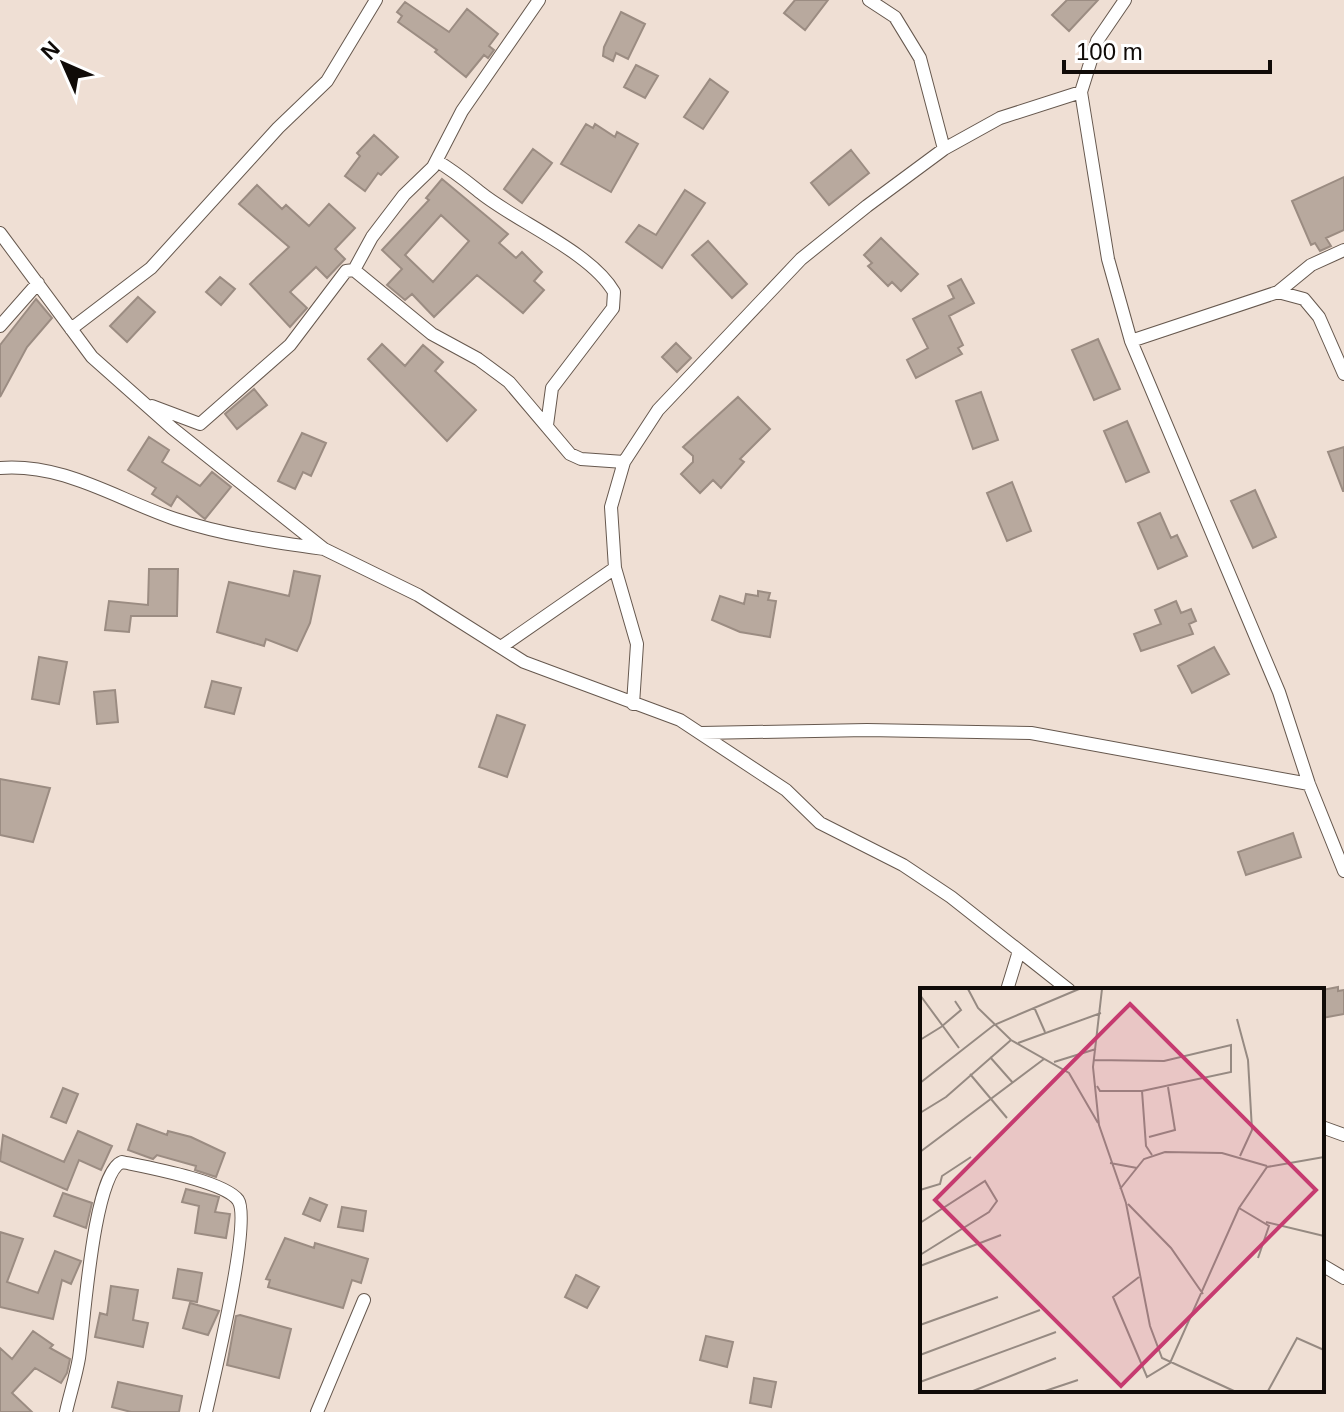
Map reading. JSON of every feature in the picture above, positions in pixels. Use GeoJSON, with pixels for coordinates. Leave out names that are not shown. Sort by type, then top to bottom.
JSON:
{"type":"FeatureCollection","features":[{"type":"Feature","properties":{"kind":"street"},"geometry":{"type":"LineString","coordinates":[[71,329],[151,268],[278,128],[327,81],[376,0]]}},
{"type":"Feature","properties":{"kind":"street"},"geometry":{"type":"LineString","coordinates":[[354,270],[372,237],[437,161],[462,111],[539,0]]}},
{"type":"Feature","properties":{"kind":"street"},"geometry":{"type":"LineString","coordinates":[[869,0],[895,17],[920,58],[944,149]]}},
{"type":"Feature","properties":{"kind":"street"},"geometry":{"type":"LineString","coordinates":[[1125,0],[1097,41],[1081,92],[1108,259],[1131,341],[1279,692],[1309,784],[1344,871]]}},
{"type":"Feature","properties":{"kind":"street"},"geometry":{"type":"LineString","coordinates":[[633,704],[637,644],[634,622],[615,568],[611,507],[624,462],[658,410],[801,259],[944,149],[1000,118],[1081,92]]}},
{"type":"Feature","properties":{"kind":"street"},"geometry":{"type":"LineString","coordinates":[[437,161],[587,265],[614,292],[613,308],[552,388],[547,405],[547,425]]}},
{"type":"Feature","properties":{"kind":"street"},"geometry":{"type":"LineString","coordinates":[[0,233],[92,357],[145,404],[324,549],[418,595],[524,662],[680,720],[786,790],[820,823],[903,865],[951,897],[1066,988]]}},
{"type":"Feature","properties":{"kind":"street"},"geometry":{"type":"LineString","coordinates":[[1131,341],[1278,292],[1311,265],[1344,250]]}},
{"type":"Feature","properties":{"kind":"street"},"geometry":{"type":"LineString","coordinates":[[145,404],[200,424],[290,345],[346,271],[354,270],[432,334],[478,359],[509,382],[547,425],[557,442],[581,459],[624,462]]}},
{"type":"Feature","properties":{"kind":"street"},"geometry":{"type":"LineString","coordinates":[[0,326],[38,283]]}},
{"type":"Feature","properties":{"kind":"street"},"geometry":{"type":"LineString","coordinates":[[1278,292],[1304,299],[1319,317],[1344,374]]}},
{"type":"Feature","properties":{"kind":"street"},"geometry":{"type":"LineString","coordinates":[[0,468],[27,466],[49,471],[174,518],[251,539],[324,549]]}},
{"type":"Feature","properties":{"kind":"street"},"geometry":{"type":"LineString","coordinates":[[501,647],[615,568]]}},
{"type":"Feature","properties":{"kind":"street"},"geometry":{"type":"LineString","coordinates":[[701,733],[867,730],[1031,733],[1309,784]]}},
{"type":"Feature","properties":{"kind":"street"},"geometry":{"type":"LineString","coordinates":[[1008,988],[1019,951]]}},
{"type":"Feature","properties":{"kind":"street"},"geometry":{"type":"LineString","coordinates":[[1324,1128],[1344,1135]]}},
{"type":"Feature","properties":{"kind":"street"},"geometry":{"type":"LineString","coordinates":[[66,1412],[79,1355],[87,1276],[99,1216],[113,1166],[122,1162],[226,1192],[240,1207],[237,1261],[206,1412]]}},
{"type":"Feature","properties":{"kind":"street"},"geometry":{"type":"LineString","coordinates":[[1324,1266],[1344,1278]]}},
{"type":"Feature","properties":{"kind":"street"},"geometry":{"type":"LineString","coordinates":[[317,1412],[364,1300]]}},
{"type":"Feature","properties":{"kind":"building"},"geometry":{"type":"Polygon","coordinates":[[[795,0],[828,0],[805,30],[784,13],[795,0]]]}},
{"type":"Feature","properties":{"kind":"building"},"geometry":{"type":"Polygon","coordinates":[[[1067,0],[1098,0],[1069,31],[1052,15],[1067,0]]]}},
{"type":"Feature","properties":{"kind":"building"},"geometry":{"type":"Polygon","coordinates":[[[405,2],[449,32],[467,9],[498,34],[489,46],[494,50],[488,58],[484,55],[466,77],[435,52],[437,50],[398,22],[402,16],[397,12],[405,2]]]}},
{"type":"Feature","properties":{"kind":"building"},"geometry":{"type":"Polygon","coordinates":[[[621,12],[645,24],[628,59],[616,53],[613,61],[603,56],[604,47],[621,12]]]}},
{"type":"Feature","properties":{"kind":"building"},"geometry":{"type":"Polygon","coordinates":[[[636,65],[658,76],[645,98],[624,87],[636,65]]]}},
{"type":"Feature","properties":{"kind":"building"},"geometry":{"type":"Polygon","coordinates":[[[710,79],[728,92],[703,129],[684,117],[710,79]]]}},
{"type":"Feature","properties":{"kind":"building"},"geometry":{"type":"Polygon","coordinates":[[[586,124],[593,128],[595,124],[615,137],[617,132],[638,144],[611,192],[561,164],[586,124]]]}},
{"type":"Feature","properties":{"kind":"building"},"geometry":{"type":"Polygon","coordinates":[[[374,135],[398,157],[381,175],[378,173],[365,191],[345,176],[360,156],[357,153],[374,135]]]}},
{"type":"Feature","properties":{"kind":"building"},"geometry":{"type":"Polygon","coordinates":[[[533,149],[552,163],[522,203],[504,189],[533,149]]]}},
{"type":"Feature","properties":{"kind":"building"},"geometry":{"type":"Polygon","coordinates":[[[851,150],[869,173],[829,205],[811,183],[851,150]]]}},
{"type":"Feature","properties":{"kind":"building"},"geometry":{"type":"Polygon","coordinates":[[[1344,177],[1344,230],[1326,238],[1331,246],[1320,251],[1315,243],[1311,245],[1292,201],[1344,177]]]}},
{"type":"Feature","properties":{"kind":"building"},"geometry":{"type":"Polygon","coordinates":[[[442,179],[508,234],[499,243],[516,258],[522,252],[542,272],[534,281],[544,290],[523,313],[477,275],[434,317],[412,294],[405,300],[387,285],[402,269],[382,250],[429,200],[426,198],[442,179]],[[441,215],[405,255],[433,282],[469,241],[441,215]]]}},
{"type":"Feature","properties":{"kind":"building"},"geometry":{"type":"Polygon","coordinates":[[[257,185],[282,209],[286,205],[309,226],[329,204],[355,228],[335,249],[345,259],[327,278],[316,267],[290,292],[307,308],[290,327],[250,284],[289,247],[239,204],[257,185]]]}},
{"type":"Feature","properties":{"kind":"building"},"geometry":{"type":"Polygon","coordinates":[[[685,190],[705,203],[662,268],[626,242],[639,225],[656,235],[685,190]]]}},
{"type":"Feature","properties":{"kind":"building"},"geometry":{"type":"Polygon","coordinates":[[[881,238],[918,274],[901,291],[892,282],[888,286],[868,266],[872,263],[864,255],[881,238]]]}},
{"type":"Feature","properties":{"kind":"building"},"geometry":{"type":"Polygon","coordinates":[[[708,241],[747,284],[732,298],[692,255],[708,241]]]}},
{"type":"Feature","properties":{"kind":"building"},"geometry":{"type":"Polygon","coordinates":[[[220,277],[235,289],[221,305],[206,292],[220,277]]]}},
{"type":"Feature","properties":{"kind":"building"},"geometry":{"type":"Polygon","coordinates":[[[961,279],[974,303],[949,316],[963,345],[958,348],[962,354],[916,378],[907,360],[928,348],[913,319],[954,298],[948,286],[961,279]]]}},
{"type":"Feature","properties":{"kind":"building"},"geometry":{"type":"Polygon","coordinates":[[[138,297],[155,312],[127,342],[110,326],[138,297]]]}},
{"type":"Feature","properties":{"kind":"building"},"geometry":{"type":"Polygon","coordinates":[[[36,299],[52,318],[27,347],[0,397],[0,345],[36,299]]]}},
{"type":"Feature","properties":{"kind":"building"},"geometry":{"type":"Polygon","coordinates":[[[1098,339],[1120,389],[1094,400],[1072,350],[1098,339]]]}},
{"type":"Feature","properties":{"kind":"building"},"geometry":{"type":"Polygon","coordinates":[[[676,343],[691,358],[677,372],[662,357],[676,343]]]}},
{"type":"Feature","properties":{"kind":"building"},"geometry":{"type":"Polygon","coordinates":[[[382,344],[405,366],[423,345],[443,362],[435,371],[476,410],[447,441],[368,359],[382,344]]]}},
{"type":"Feature","properties":{"kind":"building"},"geometry":{"type":"Polygon","coordinates":[[[254,389],[267,405],[237,429],[225,414],[254,389]]]}},
{"type":"Feature","properties":{"kind":"building"},"geometry":{"type":"Polygon","coordinates":[[[981,392],[998,440],[973,449],[956,401],[981,392]]]}},
{"type":"Feature","properties":{"kind":"building"},"geometry":{"type":"Polygon","coordinates":[[[738,397],[770,429],[740,459],[744,462],[721,488],[713,480],[700,493],[681,474],[693,462],[693,456],[683,447],[738,397]]]}},
{"type":"Feature","properties":{"kind":"building"},"geometry":{"type":"Polygon","coordinates":[[[1127,421],[1149,472],[1126,482],[1104,431],[1127,421]]]}},
{"type":"Feature","properties":{"kind":"building"},"geometry":{"type":"Polygon","coordinates":[[[302,433],[326,443],[311,476],[303,472],[295,489],[278,481],[302,433]]]}},
{"type":"Feature","properties":{"kind":"building"},"geometry":{"type":"Polygon","coordinates":[[[149,437],[169,450],[162,462],[200,486],[212,472],[231,487],[205,519],[177,496],[171,506],[152,494],[156,488],[128,470],[149,437]]]}},
{"type":"Feature","properties":{"kind":"building"},"geometry":{"type":"Polygon","coordinates":[[[1344,447],[1344,491],[1343,491],[1328,452],[1344,447]]]}},
{"type":"Feature","properties":{"kind":"building"},"geometry":{"type":"Polygon","coordinates":[[[1012,482],[1031,531],[1007,541],[987,493],[1012,482]]]}},
{"type":"Feature","properties":{"kind":"building"},"geometry":{"type":"Polygon","coordinates":[[[1255,490],[1276,537],[1253,548],[1231,501],[1255,490]]]}},
{"type":"Feature","properties":{"kind":"building"},"geometry":{"type":"Polygon","coordinates":[[[1160,513],[1171,538],[1177,535],[1187,556],[1158,569],[1138,523],[1160,513]]]}},
{"type":"Feature","properties":{"kind":"building"},"geometry":{"type":"Polygon","coordinates":[[[149,569],[178,569],[177,616],[131,616],[129,632],[105,630],[109,601],[148,605],[149,569]]]}},
{"type":"Feature","properties":{"kind":"building"},"geometry":{"type":"Polygon","coordinates":[[[294,571],[320,576],[310,623],[297,651],[266,639],[264,646],[217,632],[229,582],[289,596],[294,571]]]}},
{"type":"Feature","properties":{"kind":"building"},"geometry":{"type":"Polygon","coordinates":[[[758,591],[770,593],[768,600],[776,601],[770,637],[740,632],[712,620],[720,596],[744,604],[746,594],[758,596],[758,591]]]}},
{"type":"Feature","properties":{"kind":"building"},"geometry":{"type":"Polygon","coordinates":[[[1176,601],[1181,613],[1191,609],[1196,621],[1189,624],[1193,634],[1141,651],[1134,634],[1161,624],[1155,610],[1176,601]]]}},
{"type":"Feature","properties":{"kind":"building"},"geometry":{"type":"Polygon","coordinates":[[[1214,647],[1229,674],[1192,693],[1178,666],[1214,647]]]}},
{"type":"Feature","properties":{"kind":"building"},"geometry":{"type":"Polygon","coordinates":[[[39,657],[67,662],[59,704],[32,699],[39,657]]]}},
{"type":"Feature","properties":{"kind":"building"},"geometry":{"type":"Polygon","coordinates":[[[212,681],[241,688],[234,714],[205,707],[212,681]]]}},
{"type":"Feature","properties":{"kind":"building"},"geometry":{"type":"Polygon","coordinates":[[[115,690],[118,722],[97,724],[94,692],[115,690]]]}},
{"type":"Feature","properties":{"kind":"building"},"geometry":{"type":"Polygon","coordinates":[[[497,715],[525,725],[507,777],[479,767],[497,715]]]}},
{"type":"Feature","properties":{"kind":"building"},"geometry":{"type":"Polygon","coordinates":[[[0,779],[50,788],[33,842],[0,835],[0,779]]]}},
{"type":"Feature","properties":{"kind":"building"},"geometry":{"type":"Polygon","coordinates":[[[1293,833],[1301,857],[1246,875],[1238,852],[1293,833]]]}},
{"type":"Feature","properties":{"kind":"building"},"geometry":{"type":"Polygon","coordinates":[[[1338,987],[1338,991],[1344,990],[1344,1014],[1324,1018],[1324,990],[1338,987]]]}},
{"type":"Feature","properties":{"kind":"building"},"geometry":{"type":"Polygon","coordinates":[[[63,1088],[78,1094],[66,1123],[51,1117],[63,1088]]]}},
{"type":"Feature","properties":{"kind":"building"},"geometry":{"type":"Polygon","coordinates":[[[137,1124],[167,1135],[168,1131],[191,1137],[225,1153],[216,1177],[195,1170],[196,1166],[157,1155],[153,1159],[128,1150],[137,1124]]]}},
{"type":"Feature","properties":{"kind":"building"},"geometry":{"type":"Polygon","coordinates":[[[78,1131],[112,1146],[101,1170],[79,1160],[67,1190],[0,1161],[3,1135],[64,1162],[78,1131]]]}},
{"type":"Feature","properties":{"kind":"building"},"geometry":{"type":"Polygon","coordinates":[[[186,1189],[219,1197],[215,1212],[230,1214],[226,1238],[195,1233],[199,1206],[182,1202],[186,1189]]]}},
{"type":"Feature","properties":{"kind":"building"},"geometry":{"type":"Polygon","coordinates":[[[63,1193],[92,1203],[86,1228],[54,1216],[63,1193]]]}},
{"type":"Feature","properties":{"kind":"building"},"geometry":{"type":"Polygon","coordinates":[[[310,1198],[327,1205],[320,1221],[303,1214],[310,1198]]]}},
{"type":"Feature","properties":{"kind":"building"},"geometry":{"type":"Polygon","coordinates":[[[342,1207],[366,1211],[363,1231],[338,1227],[342,1207]]]}},
{"type":"Feature","properties":{"kind":"building"},"geometry":{"type":"Polygon","coordinates":[[[0,1232],[23,1239],[7,1282],[38,1293],[55,1251],[81,1261],[71,1284],[62,1280],[53,1319],[0,1307],[0,1232]]]}},
{"type":"Feature","properties":{"kind":"building"},"geometry":{"type":"Polygon","coordinates":[[[285,1238],[314,1248],[315,1243],[368,1259],[361,1283],[352,1280],[343,1308],[268,1287],[270,1280],[266,1279],[285,1238]]]}},
{"type":"Feature","properties":{"kind":"building"},"geometry":{"type":"Polygon","coordinates":[[[178,1269],[202,1273],[197,1302],[173,1298],[178,1269]]]}},
{"type":"Feature","properties":{"kind":"building"},"geometry":{"type":"Polygon","coordinates":[[[576,1275],[599,1287],[587,1308],[565,1297],[576,1275]]]}},
{"type":"Feature","properties":{"kind":"building"},"geometry":{"type":"Polygon","coordinates":[[[111,1286],[138,1290],[133,1320],[148,1323],[143,1347],[95,1337],[100,1313],[107,1315],[111,1286]]]}},
{"type":"Feature","properties":{"kind":"building"},"geometry":{"type":"Polygon","coordinates":[[[190,1303],[219,1311],[208,1335],[183,1328],[190,1303]]]}},
{"type":"Feature","properties":{"kind":"building"},"geometry":{"type":"Polygon","coordinates":[[[236,1316],[291,1329],[279,1378],[227,1365],[236,1316]]]}},
{"type":"Feature","properties":{"kind":"building"},"geometry":{"type":"Polygon","coordinates":[[[33,1331],[53,1345],[50,1348],[70,1359],[67,1373],[61,1383],[35,1368],[12,1393],[32,1412],[0,1412],[0,1348],[12,1359],[33,1331]]]}},
{"type":"Feature","properties":{"kind":"building"},"geometry":{"type":"Polygon","coordinates":[[[706,1336],[733,1342],[727,1367],[700,1360],[706,1336]]]}},
{"type":"Feature","properties":{"kind":"building"},"geometry":{"type":"Polygon","coordinates":[[[754,1378],[776,1382],[771,1407],[750,1403],[754,1378]]]}},
{"type":"Feature","properties":{"kind":"building"},"geometry":{"type":"Polygon","coordinates":[[[118,1382],[182,1396],[179,1412],[131,1412],[112,1407],[118,1382]]]}}]}
